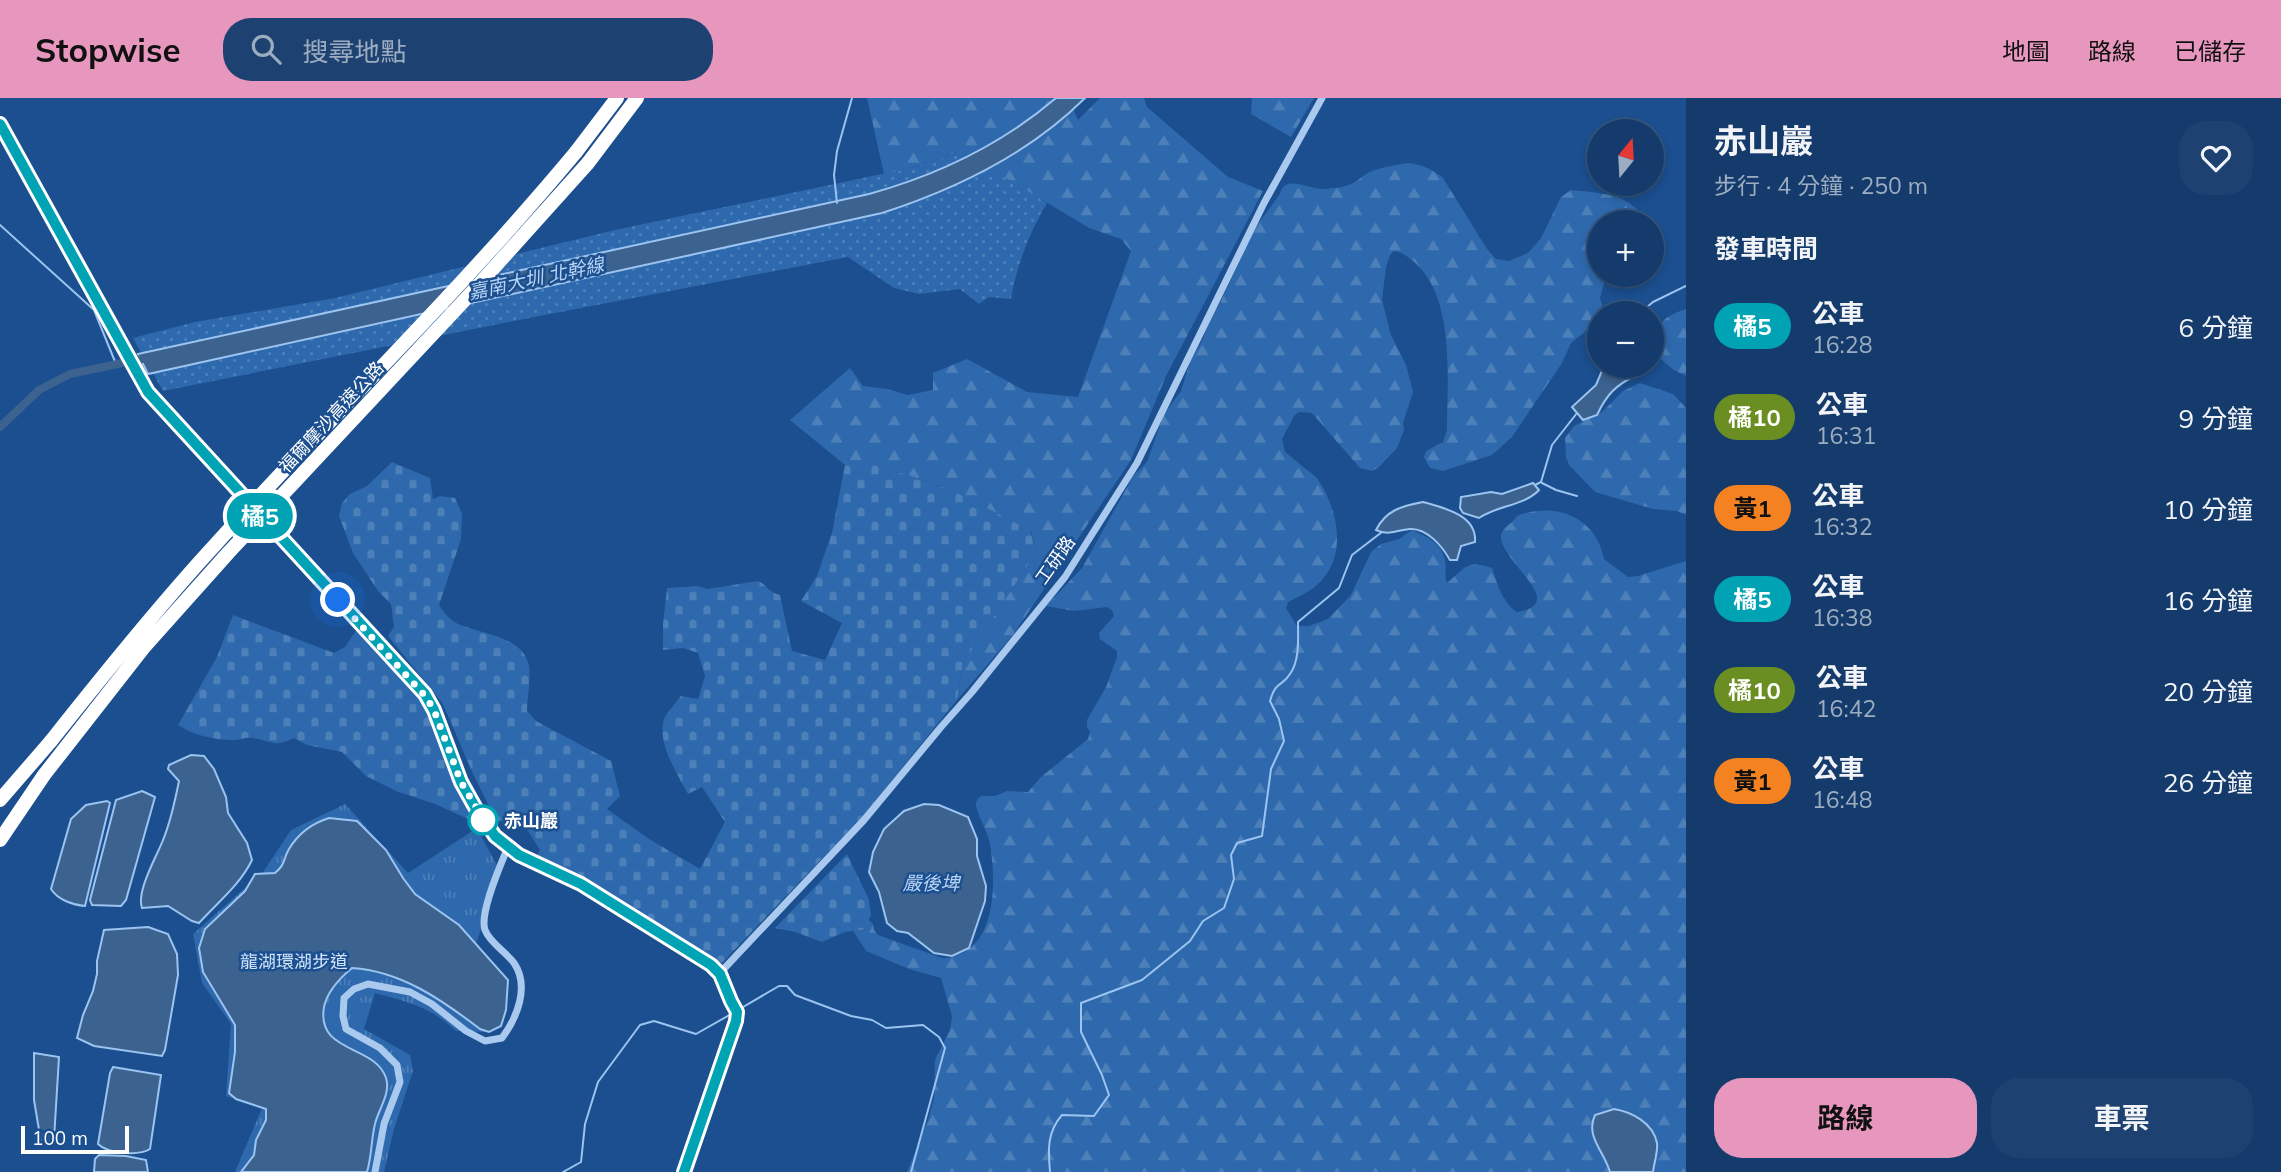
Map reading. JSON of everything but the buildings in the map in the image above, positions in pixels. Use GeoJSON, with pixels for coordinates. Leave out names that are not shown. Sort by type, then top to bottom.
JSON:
{"type":"FeatureCollection","features":[{"type":"Feature","properties":{"kind":"highway","name":"福爾摩沙高速公路"},"geometry":{"type":"LineString","coordinates":[[0,800],[140,629],[517,222],[617,98]]}},
{"type":"Feature","properties":{"kind":"highway","name":"福爾摩沙高速公路"},"geometry":{"type":"LineString","coordinates":[[0,828],[145,646],[229,552],[474,290],[588,163],[637,98]]}},
{"type":"Feature","properties":{"kind":"highway"},"geometry":{"type":"LineString","coordinates":[[0,787],[21,761],[51,741]]}},
{"type":"Feature","properties":{"kind":"highway"},"geometry":{"type":"LineString","coordinates":[[0,840],[44,775]]}},
{"type":"Feature","properties":{"kind":"street","name":"工研路"},"geometry":{"type":"LineString","coordinates":[[720,974],[864,820],[1065,577],[1137,463],[1265,203],[1322,98]]}},
{"type":"Feature","properties":{"kind":"street"},"geometry":{"type":"LineString","coordinates":[[0,124],[148,392],[425,694],[434,710],[458,774],[492,832],[519,855],[600,895],[705,960],[720,974],[737,1012],[736,1021],[684,1172]]}},
{"type":"Feature","properties":{"kind":"street"},"geometry":{"type":"LineString","coordinates":[[375,1172],[384,1124],[400,1082],[397,1065],[380,1048],[346,1029],[343,1016],[344,998],[354,989],[368,984],[410,992],[485,1041],[502,1038],[513,1023],[523,981],[515,964],[485,930],[484,916],[508,847]]}},
{"type":"Feature","properties":{"kind":"green space"},"geometry":{"type":"Polygon","coordinates":[[[867,98],[1068,98],[1078,120],[1100,98],[1144,98],[1147,107],[1228,177],[1263,191],[1166,376],[1131,460],[1013,635],[957,700],[963,663],[1037,551],[1031,531],[951,490],[878,465],[845,465],[790,420],[850,368],[863,386],[908,395],[933,390],[933,373],[967,359],[1027,392],[1078,397],[1131,251],[1121,239],[1089,228],[961,151],[915,167],[884,174],[867,98]]]}},
{"type":"Feature","properties":{"kind":"green space"},"geometry":{"type":"Polygon","coordinates":[[[1252,98],[1314,98],[1291,137],[1251,114],[1252,98]]]}},
{"type":"Feature","properties":{"kind":"green space"},"geometry":{"type":"Polygon","coordinates":[[[961,151],[1047,203],[1024,250],[1011,299],[989,297],[979,304],[960,289],[919,294],[894,288],[848,257],[163,391],[133,338],[195,322],[335,298],[615,230],[915,167],[961,151]]]}},
{"type":"Feature","properties":{"kind":"green space"},"geometry":{"type":"Polygon","coordinates":[[[1408,163],[1418,165],[1443,178],[1496,259],[1509,261],[1528,253],[1541,238],[1561,197],[1571,190],[1587,192],[1587,196],[1614,196],[1638,210],[1587,210],[1587,287],[1603,287],[1601,301],[1587,301],[1587,330],[1571,343],[1562,363],[1512,437],[1492,455],[1443,471],[1430,468],[1424,457],[1426,451],[1443,442],[1447,430],[1448,364],[1443,317],[1427,276],[1404,254],[1394,251],[1390,255],[1382,300],[1391,335],[1406,365],[1413,392],[1403,423],[1404,430],[1397,448],[1372,471],[1360,468],[1312,413],[1299,412],[1294,416],[1282,439],[1285,452],[1317,478],[1324,490],[1334,516],[1337,544],[1335,557],[1321,581],[1288,602],[1286,608],[1297,626],[1309,626],[1328,619],[1351,595],[1371,552],[1381,544],[1399,539],[1412,530],[1433,541],[1440,549],[1446,563],[1447,583],[1466,566],[1483,565],[1492,568],[1501,593],[1512,608],[1517,612],[1532,608],[1537,600],[1535,591],[1504,547],[1501,537],[1517,516],[1546,510],[1572,516],[1583,523],[1593,532],[1600,544],[1604,559],[1628,577],[1686,561],[1686,1172],[1653,1172],[1657,1144],[1608,1164],[1610,1172],[907,1172],[929,1117],[934,1098],[935,1060],[950,1030],[952,1016],[941,978],[909,969],[866,951],[852,929],[863,915],[873,924],[878,935],[942,958],[962,953],[974,945],[988,918],[993,886],[989,840],[976,808],[977,801],[981,796],[995,796],[1007,791],[1028,792],[1041,777],[1088,739],[1090,732],[1087,720],[1106,687],[1117,657],[1117,651],[1100,639],[1099,633],[1114,616],[1112,610],[1107,607],[1074,611],[1046,606],[1082,568],[1134,475],[1147,462],[1164,414],[1181,391],[1190,362],[1203,339],[1209,320],[1220,303],[1255,228],[1283,188],[1292,183],[1318,189],[1341,187],[1354,183],[1367,173],[1408,163]]]}},
{"type":"Feature","properties":{"kind":"green space"},"geometry":{"type":"Polygon","coordinates":[[[1686,309],[1686,376],[1664,362],[1664,320],[1686,309]]]}},
{"type":"Feature","properties":{"kind":"green space"},"geometry":{"type":"Polygon","coordinates":[[[1640,383],[1673,394],[1686,408],[1686,515],[1677,511],[1653,509],[1595,492],[1569,465],[1566,457],[1565,438],[1574,426],[1602,412],[1623,391],[1640,383]]]}},
{"type":"Feature","properties":{"kind":"green space"},"geometry":{"type":"Polygon","coordinates":[[[392,462],[430,478],[433,499],[440,496],[455,498],[462,514],[461,539],[439,605],[443,611],[458,624],[508,641],[523,653],[530,672],[527,711],[536,721],[611,761],[620,796],[607,809],[649,839],[700,869],[725,822],[702,787],[688,794],[674,768],[663,738],[665,716],[681,696],[698,699],[705,676],[698,653],[683,648],[663,650],[667,588],[697,586],[708,589],[758,581],[780,595],[792,651],[825,660],[842,623],[801,601],[817,576],[832,533],[845,465],[878,465],[951,490],[1030,530],[1037,551],[963,663],[957,700],[863,816],[722,963],[586,879],[535,859],[540,850],[525,826],[496,820],[443,704],[388,636],[394,627],[391,604],[378,591],[353,553],[339,516],[342,503],[350,494],[367,486],[392,462]]]}},
{"type":"Feature","properties":{"kind":"green space"},"geometry":{"type":"Polygon","coordinates":[[[233,615],[334,653],[345,647],[357,629],[424,703],[451,764],[457,789],[469,804],[477,823],[435,804],[396,791],[366,776],[342,752],[307,745],[294,738],[277,743],[252,738],[216,739],[196,734],[178,725],[217,657],[233,615]]]}},
{"type":"Feature","properties":{"kind":"green space","name":"龍湖環湖步道"},"geometry":{"type":"Polygon","coordinates":[[[345,804],[408,873],[477,828],[500,871],[476,944],[508,980],[501,1026],[489,1032],[456,1031],[428,1011],[375,993],[364,1029],[410,1055],[413,1071],[394,1129],[384,1172],[235,1172],[262,1108],[226,1096],[231,1024],[202,983],[193,934],[263,872],[291,830],[345,804]]]}},
{"type":"Feature","properties":{"kind":"green space"},"geometry":{"type":"Polygon","coordinates":[[[847,854],[869,900],[871,915],[865,929],[845,932],[822,942],[775,928],[847,854]]]}},
{"type":"Feature","properties":{"kind":"water"},"geometry":{"type":"Polygon","coordinates":[[[1056,98],[1085,98],[1040,136],[991,167],[937,193],[882,213],[148,374],[138,354],[869,194],[920,177],[968,156],[1014,130],[1056,98]]]}},
{"type":"Feature","properties":{"kind":"water"},"geometry":{"type":"Polygon","coordinates":[[[1599,378],[1631,378],[1612,391],[1597,415],[1583,420],[1572,407],[1596,385],[1599,378]]]}},
{"type":"Feature","properties":{"kind":"water"},"geometry":{"type":"Polygon","coordinates":[[[1533,483],[1539,490],[1533,495],[1479,518],[1463,513],[1460,508],[1461,497],[1491,492],[1502,494],[1533,483]]]}},
{"type":"Feature","properties":{"kind":"water"},"geometry":{"type":"Polygon","coordinates":[[[1423,502],[1458,514],[1471,525],[1475,542],[1461,546],[1457,560],[1450,560],[1438,544],[1422,531],[1410,529],[1385,533],[1376,530],[1395,510],[1423,502]]]}},
{"type":"Feature","properties":{"kind":"water"},"geometry":{"type":"Polygon","coordinates":[[[191,755],[204,756],[214,769],[226,797],[228,813],[247,843],[252,860],[235,886],[199,923],[168,906],[142,908],[141,901],[144,883],[168,826],[179,781],[168,769],[169,765],[191,755]]]}},
{"type":"Feature","properties":{"kind":"water"},"geometry":{"type":"Polygon","coordinates":[[[142,791],[155,797],[126,900],[121,906],[92,905],[90,900],[116,800],[142,791]]]}},
{"type":"Feature","properties":{"kind":"water"},"geometry":{"type":"Polygon","coordinates":[[[107,801],[110,803],[85,906],[71,903],[51,889],[71,819],[86,805],[107,801]]]}},
{"type":"Feature","properties":{"kind":"water","name":"嚴後埤"},"geometry":{"type":"Polygon","coordinates":[[[924,804],[939,805],[968,817],[977,839],[977,856],[986,886],[985,901],[969,948],[952,956],[934,953],[908,933],[897,931],[887,923],[879,892],[869,872],[873,852],[884,829],[904,811],[924,804]]]}},
{"type":"Feature","properties":{"kind":"water","name":"龍湖環湖步道"},"geometry":{"type":"Polygon","coordinates":[[[329,818],[357,821],[386,850],[415,894],[459,925],[508,980],[506,1010],[501,1026],[489,1032],[404,981],[370,970],[352,968],[328,996],[324,1007],[324,1022],[337,1041],[371,1059],[380,1067],[386,1078],[387,1090],[375,1124],[367,1172],[241,1172],[254,1155],[256,1140],[266,1120],[266,1109],[236,1099],[229,1093],[235,1052],[235,1025],[203,972],[199,948],[205,929],[245,891],[255,874],[275,873],[301,834],[329,818]]]}},
{"type":"Feature","properties":{"kind":"water"},"geometry":{"type":"Polygon","coordinates":[[[148,927],[168,934],[177,954],[178,975],[162,1056],[94,1046],[77,1038],[93,991],[104,930],[148,927]]]}},
{"type":"Feature","properties":{"kind":"water"},"geometry":{"type":"Polygon","coordinates":[[[34,1053],[59,1057],[54,1139],[48,1145],[41,1142],[34,1100],[34,1053]]]}},
{"type":"Feature","properties":{"kind":"water"},"geometry":{"type":"Polygon","coordinates":[[[113,1067],[161,1075],[150,1149],[131,1153],[116,1152],[98,1144],[113,1067]]]}},
{"type":"Feature","properties":{"kind":"water"},"geometry":{"type":"Polygon","coordinates":[[[1614,1109],[1634,1116],[1646,1124],[1655,1136],[1657,1146],[1653,1172],[1610,1172],[1592,1130],[1595,1115],[1614,1109]]]}},
{"type":"Feature","properties":{"kind":"water"},"geometry":{"type":"Polygon","coordinates":[[[99,1155],[146,1160],[148,1172],[94,1172],[95,1159],[99,1155]]]}},
{"type":"Feature","properties":{"kind":"waterway"},"geometry":{"type":"LineString","coordinates":[[837,203],[834,175],[837,151],[852,98]]}},
{"type":"Feature","properties":{"kind":"waterway"},"geometry":{"type":"LineString","coordinates":[[0,225],[94,310],[116,364]]}},
{"type":"Feature","properties":{"kind":"waterway"},"geometry":{"type":"LineString","coordinates":[[1655,301],[1686,286]]}},
{"type":"Feature","properties":{"kind":"waterway","name":"嘉南大圳 北幹線"},"geometry":{"type":"LineString","coordinates":[[0,427],[39,390],[70,374],[151,357]]}},
{"type":"Feature","properties":{"kind":"waterway"},"geometry":{"type":"LineString","coordinates":[[1535,485],[1541,482],[1552,445],[1577,413]]}},
{"type":"Feature","properties":{"kind":"waterway"},"geometry":{"type":"LineString","coordinates":[[1542,483],[1577,496]]}},
{"type":"Feature","properties":{"kind":"waterway"},"geometry":{"type":"LineString","coordinates":[[1050,1172],[1050,1142],[1057,1121],[1062,1115],[1094,1116],[1109,1095],[1081,1032],[1081,1003],[1142,980],[1190,941],[1203,921],[1224,908],[1234,879],[1231,855],[1237,843],[1262,836],[1271,769],[1284,741],[1279,719],[1270,701],[1277,687],[1293,668],[1298,649],[1298,622],[1339,588],[1352,555],[1382,532]]}},
{"type":"Feature","properties":{"kind":"waterway"},"geometry":{"type":"LineString","coordinates":[[738,1010],[779,986],[787,986],[795,995],[851,1016],[872,1020],[886,1028],[923,1025],[939,1037],[945,1048],[911,1172]]}},
{"type":"Feature","properties":{"kind":"waterway"},"geometry":{"type":"LineString","coordinates":[[563,1172],[581,1162],[585,1124],[598,1082],[640,1025],[654,1021],[696,1034],[733,1013]]}},
{"type":"Feature","properties":{"kind":"bus line","name":"橘5"},"geometry":{"type":"LineString","coordinates":[[0,124],[148,392],[425,694],[434,710],[461,782],[492,832],[519,855],[600,895],[705,960],[720,974],[737,1012],[736,1021],[684,1172]]}},
{"type":"Feature","properties":{"kind":"place","name":"赤山巖"},"geometry":{"type":"Point","coordinates":[483,820]}},
{"type":"Feature","properties":{"kind":"route"},"geometry":{"type":"LineString","coordinates":[[338,600],[426,697],[434,710],[461,782],[485,822],[483,820]]}}]}
